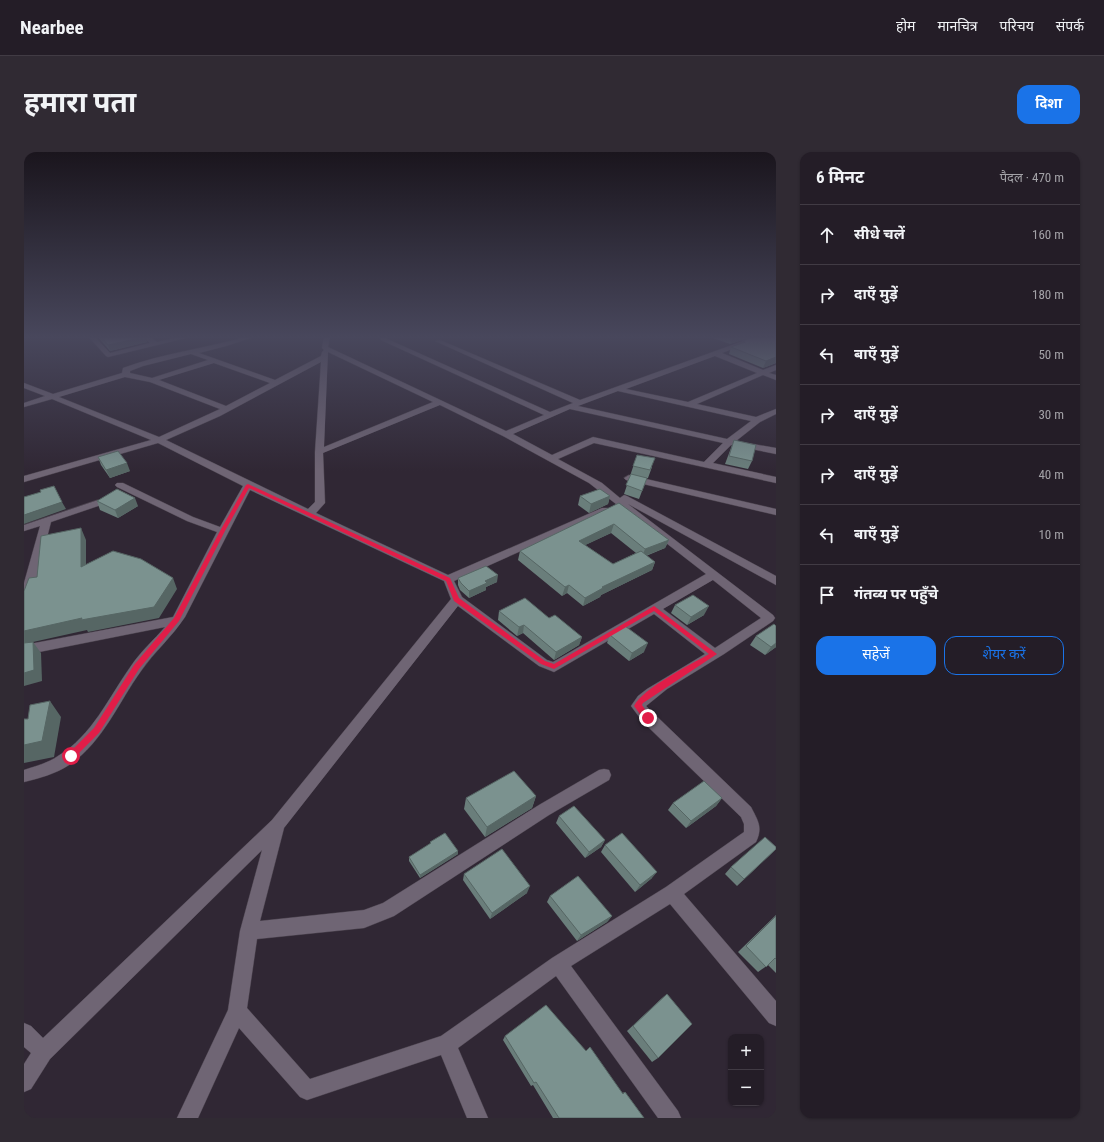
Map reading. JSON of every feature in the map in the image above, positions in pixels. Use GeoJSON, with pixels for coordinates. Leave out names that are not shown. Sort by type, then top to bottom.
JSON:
{"type":"FeatureCollection","features":[{"type":"Feature","properties":{"kind":"street"},"geometry":{"type":"LineString","coordinates":[[24,405],[103,381]]}},
{"type":"Feature","properties":{"kind":"street"},"geometry":{"type":"LineString","coordinates":[[155,381],[226,409]]}},
{"type":"Feature","properties":{"kind":"street"},"geometry":{"type":"LineString","coordinates":[[271,381],[276,383]]}},
{"type":"Feature","properties":{"kind":"street"},"geometry":{"type":"LineString","coordinates":[[24,479],[159,440],[226,409],[280,381]]}},
{"type":"Feature","properties":{"kind":"street"},"geometry":{"type":"LineString","coordinates":[[309,514],[320,503],[319,452],[323,381]]}},
{"type":"Feature","properties":{"kind":"street"},"geometry":{"type":"LineString","coordinates":[[396,381],[506,434],[776,581]]}},
{"type":"Feature","properties":{"kind":"street"},"geometry":{"type":"LineString","coordinates":[[475,381],[550,415]]}},
{"type":"Feature","properties":{"kind":"street"},"geometry":{"type":"LineString","coordinates":[[529,381],[579,403]]}},
{"type":"Feature","properties":{"kind":"street"},"geometry":{"type":"LineString","coordinates":[[506,434],[579,403],[639,381]]}},
{"type":"Feature","properties":{"kind":"street"},"geometry":{"type":"LineString","coordinates":[[689,405],[742,381]]}},
{"type":"Feature","properties":{"kind":"street"},"geometry":{"type":"LineString","coordinates":[[24,385],[159,440],[248,485],[448,579],[457,599],[543,662],[554,667],[713,575]]}},
{"type":"Feature","properties":{"kind":"street"},"geometry":{"type":"LineString","coordinates":[[617,389],[756,420]]}},
{"type":"Feature","properties":{"kind":"street"},"geometry":{"type":"LineString","coordinates":[[319,452],[441,402]]}},
{"type":"Feature","properties":{"kind":"street"},"geometry":{"type":"LineString","coordinates":[[570,407],[728,442],[776,451]]}},
{"type":"Feature","properties":{"kind":"street"},"geometry":{"type":"LineString","coordinates":[[706,465],[728,442],[756,420],[776,411]]}},
{"type":"Feature","properties":{"kind":"street"},"geometry":{"type":"LineString","coordinates":[[552,459],[593,440],[776,480]]}},
{"type":"Feature","properties":{"kind":"street"},"geometry":{"type":"LineString","coordinates":[[628,478],[776,512]]}},
{"type":"Feature","properties":{"kind":"street"},"geometry":{"type":"LineString","coordinates":[[236,1011],[307,1090],[446,1044],[558,964],[672,893],[750,837],[753,832],[753,826],[746,812],[648,718],[638,706],[640,701],[656,690],[774,619],[713,575],[592,481]]}},
{"type":"Feature","properties":{"kind":"street"},"geometry":{"type":"LineString","coordinates":[[120,485],[190,519],[223,531]]}},
{"type":"Feature","properties":{"kind":"street"},"geometry":{"type":"LineString","coordinates":[[24,776],[36,774],[71,756],[97,731],[137,667],[177,620],[248,485]]}},
{"type":"Feature","properties":{"kind":"street"},"geometry":{"type":"LineString","coordinates":[[24,528],[98,503]]}},
{"type":"Feature","properties":{"kind":"street"},"geometry":{"type":"LineString","coordinates":[[448,579],[621,504]]}},
{"type":"Feature","properties":{"kind":"street"},"geometry":{"type":"LineString","coordinates":[[24,604],[28,576],[46,521]]}},
{"type":"Feature","properties":{"kind":"street"},"geometry":{"type":"LineString","coordinates":[[24,1082],[42,1052],[277,825],[457,599]]}},
{"type":"Feature","properties":{"kind":"street"},"geometry":{"type":"LineString","coordinates":[[654,608],[714,654]]}},
{"type":"Feature","properties":{"kind":"street"},"geometry":{"type":"LineString","coordinates":[[24,650],[177,620]]}},
{"type":"Feature","properties":{"kind":"street"},"geometry":{"type":"LineString","coordinates":[[250,930],[364,919],[388,910],[544,810],[604,775]]}},
{"type":"Feature","properties":{"kind":"street"},"geometry":{"type":"LineString","coordinates":[[187,1118],[236,1011],[250,930],[277,825]]}},
{"type":"Feature","properties":{"kind":"street"},"geometry":{"type":"LineString","coordinates":[[672,893],[776,1016]]}},
{"type":"Feature","properties":{"kind":"street"},"geometry":{"type":"LineString","coordinates":[[558,964],[671,1118]]}},
{"type":"Feature","properties":{"kind":"street"},"geometry":{"type":"LineString","coordinates":[[24,1033],[42,1052]]}},
{"type":"Feature","properties":{"kind":"street"},"geometry":{"type":"LineString","coordinates":[[446,1044],[478,1118]]}},
{"type":"Feature","properties":{"kind":"building"},"geometry":{"type":"Polygon","coordinates":[[[734,440],[756,445],[752,461],[729,456],[734,440]]]}},
{"type":"Feature","properties":{"kind":"building"},"geometry":{"type":"Polygon","coordinates":[[[118,451],[127,463],[106,470],[98,457],[118,451]]]}},
{"type":"Feature","properties":{"kind":"building"},"geometry":{"type":"Polygon","coordinates":[[[637,455],[655,458],[650,470],[633,466],[637,455]]]}},
{"type":"Feature","properties":{"kind":"building"},"geometry":{"type":"Polygon","coordinates":[[[631,474],[647,478],[642,491],[626,485],[631,474]]]}},
{"type":"Feature","properties":{"kind":"building"},"geometry":{"type":"Polygon","coordinates":[[[54,486],[62,502],[24,515],[24,497],[54,486]]]}},
{"type":"Feature","properties":{"kind":"building"},"geometry":{"type":"Polygon","coordinates":[[[117,489],[135,498],[115,510],[97,501],[117,489]]]}},
{"type":"Feature","properties":{"kind":"building"},"geometry":{"type":"Polygon","coordinates":[[[600,489],[610,496],[591,504],[580,496],[600,489]]]}},
{"type":"Feature","properties":{"kind":"building"},"geometry":{"type":"Polygon","coordinates":[[[619,503],[669,540],[645,549],[614,524],[579,541],[613,564],[641,551],[655,562],[602,587],[603,588],[585,598],[569,585],[565,587],[520,551],[619,503]]]}},
{"type":"Feature","properties":{"kind":"building"},"geometry":{"type":"Polygon","coordinates":[[[81,528],[81,567],[113,551],[141,559],[173,578],[154,607],[81,620],[82,618],[24,631],[24,591],[29,578],[37,577],[41,536],[81,528]]]}},
{"type":"Feature","properties":{"kind":"building"},"geometry":{"type":"Polygon","coordinates":[[[486,566],[498,575],[485,581],[487,583],[469,591],[458,578],[486,566]]]}},
{"type":"Feature","properties":{"kind":"building"},"geometry":{"type":"Polygon","coordinates":[[[693,595],[709,606],[691,617],[675,605],[693,595]]]}},
{"type":"Feature","properties":{"kind":"building"},"geometry":{"type":"Polygon","coordinates":[[[525,598],[549,618],[555,615],[582,637],[556,652],[524,625],[519,627],[499,611],[525,598]]]}},
{"type":"Feature","properties":{"kind":"building"},"geometry":{"type":"Polygon","coordinates":[[[774,624],[776,626],[776,643],[771,647],[756,636],[774,624]]]}},
{"type":"Feature","properties":{"kind":"building"},"geometry":{"type":"Polygon","coordinates":[[[625,626],[648,643],[632,653],[610,635],[625,626]]]}},
{"type":"Feature","properties":{"kind":"building"},"geometry":{"type":"Polygon","coordinates":[[[33,642],[34,670],[24,673],[24,643],[33,642]]]}},
{"type":"Feature","properties":{"kind":"building"},"geometry":{"type":"Polygon","coordinates":[[[50,701],[42,741],[24,745],[24,719],[28,719],[30,705],[50,701]]]}},
{"type":"Feature","properties":{"kind":"building"},"geometry":{"type":"Polygon","coordinates":[[[514,771],[536,796],[487,827],[466,798],[514,771]]]}},
{"type":"Feature","properties":{"kind":"building"},"geometry":{"type":"Polygon","coordinates":[[[704,781],[722,798],[691,821],[673,803],[704,781]]]}},
{"type":"Feature","properties":{"kind":"building"},"geometry":{"type":"Polygon","coordinates":[[[574,806],[605,840],[589,852],[559,816],[574,806]]]}},
{"type":"Feature","properties":{"kind":"building"},"geometry":{"type":"Polygon","coordinates":[[[445,833],[458,851],[420,875],[409,857],[445,833]]]}},
{"type":"Feature","properties":{"kind":"building"},"geometry":{"type":"Polygon","coordinates":[[[622,833],[657,872],[640,885],[605,845],[622,833]]]}},
{"type":"Feature","properties":{"kind":"building"},"geometry":{"type":"Polygon","coordinates":[[[765,837],[776,847],[776,849],[744,879],[731,867],[765,837]]]}},
{"type":"Feature","properties":{"kind":"building"},"geometry":{"type":"Polygon","coordinates":[[[502,849],[530,886],[492,913],[464,874],[502,849]]]}},
{"type":"Feature","properties":{"kind":"building"},"geometry":{"type":"Polygon","coordinates":[[[578,876],[612,916],[581,935],[550,896],[578,876]]]}},
{"type":"Feature","properties":{"kind":"building"},"geometry":{"type":"Polygon","coordinates":[[[776,916],[776,959],[775,958],[766,967],[746,946],[776,916]]]}},
{"type":"Feature","properties":{"kind":"building"},"geometry":{"type":"Polygon","coordinates":[[[667,994],[692,1024],[658,1058],[633,1026],[667,994]]]}},
{"type":"Feature","properties":{"kind":"building"},"geometry":{"type":"Polygon","coordinates":[[[546,1005],[586,1051],[590,1047],[623,1094],[625,1092],[644,1118],[559,1118],[536,1082],[534,1083],[505,1036],[546,1005]]]}},
{"type":"Feature","properties":{"kind":"route"},"geometry":{"type":"LineString","coordinates":[[71,756],[97,731],[137,667],[177,620],[248,485],[448,579],[457,599],[543,662],[554,667],[654,608],[714,654],[640,701],[638,706],[648,718]]}}]}
